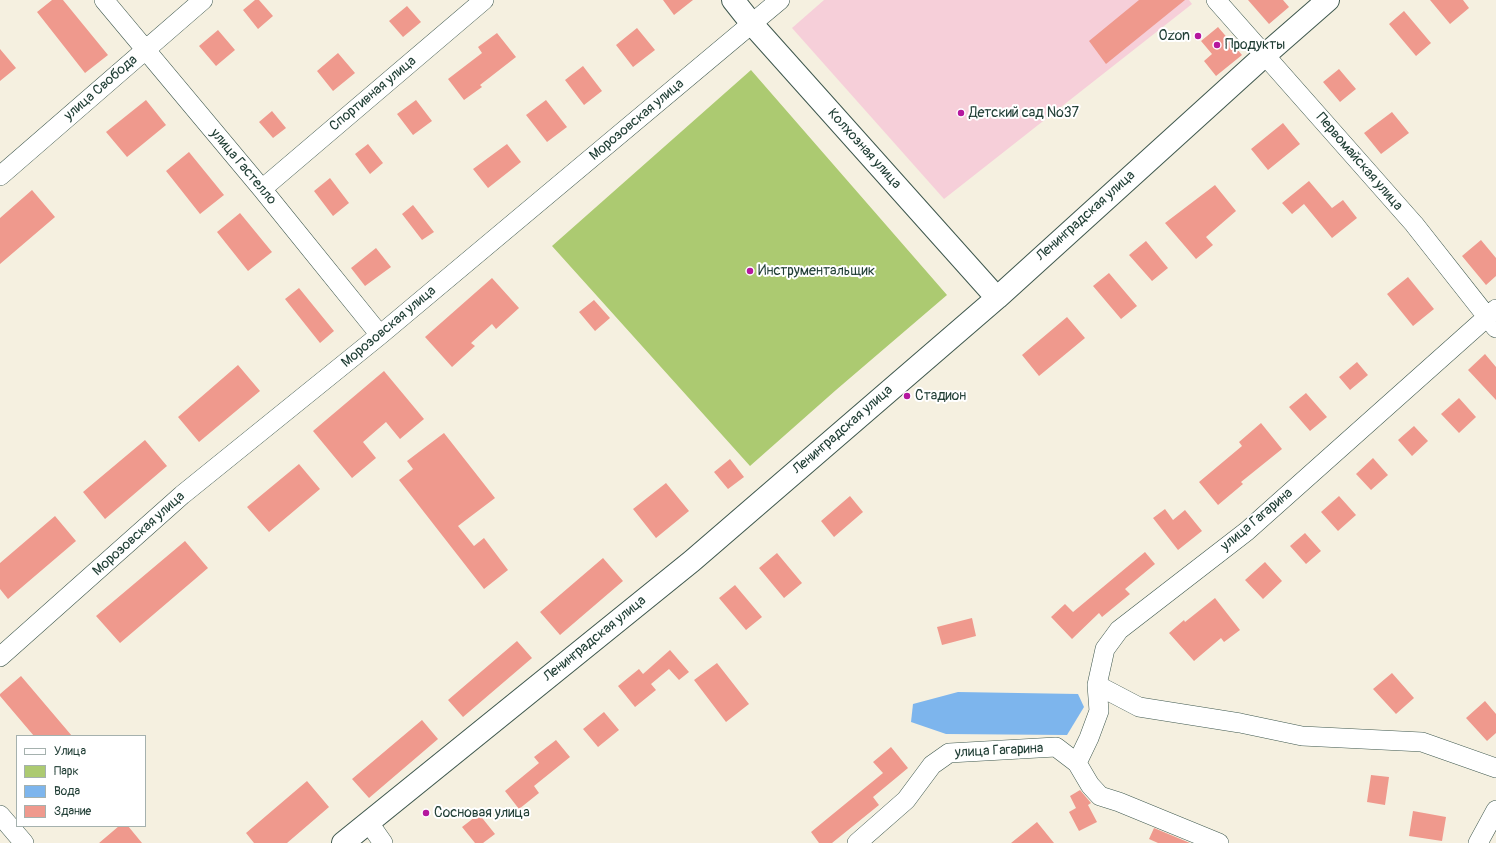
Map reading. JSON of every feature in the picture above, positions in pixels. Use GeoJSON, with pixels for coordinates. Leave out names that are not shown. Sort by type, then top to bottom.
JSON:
{"type":"FeatureCollection","features":[{"type":"Feature","properties":{"kind":"main road","name":"Колхозная улица"},"geometry":{"type":"LineString","coordinates":[[733,0],[752,24],[997,298]]}},
{"type":"Feature","properties":{"kind":"main road","name":"Ленинградская улица"},"geometry":{"type":"LineString","coordinates":[[343,843],[692,561],[997,298],[1264,55],[1328,0]]}},
{"type":"Feature","properties":{"kind":"street","name":"улица Гастелло"},"geometry":{"type":"LineString","coordinates":[[104,0],[144,50],[262,189],[380,335]]}},
{"type":"Feature","properties":{"kind":"street","name":"улица Свобода"},"geometry":{"type":"LineString","coordinates":[[0,176],[202,0]]}},
{"type":"Feature","properties":{"kind":"street","name":"Спортивная улица"},"geometry":{"type":"LineString","coordinates":[[262,189],[484,0]]}},
{"type":"Feature","properties":{"kind":"street","name":"Морозовская улица"},"geometry":{"type":"LineString","coordinates":[[0,657],[182,495],[380,335],[780,0]]}},
{"type":"Feature","properties":{"kind":"street","name":"Первомайская улица"},"geometry":{"type":"LineString","coordinates":[[1216,0],[1414,224],[1493,318]]}},
{"type":"Feature","properties":{"kind":"street","name":"улица Гагарина"},"geometry":{"type":"LineString","coordinates":[[1077,763],[1089,738],[1099,711],[1098,685],[1105,649],[1119,630],[1247,531],[1493,318]]}},
{"type":"Feature","properties":{"kind":"street"},"geometry":{"type":"LineString","coordinates":[[1098,685],[1139,707],[1240,723],[1302,736],[1422,742],[1496,768]]}},
{"type":"Feature","properties":{"kind":"street","name":"улица Гагарина"},"geometry":{"type":"LineString","coordinates":[[857,843],[906,800],[932,765],[949,753],[1056,748],[1077,763],[1090,785],[1100,796],[1119,802],[1219,843]]}},
{"type":"Feature","properties":{"kind":"street"},"geometry":{"type":"LineString","coordinates":[[1478,843],[1496,810]]}},
{"type":"Feature","properties":{"kind":"street"},"geometry":{"type":"LineString","coordinates":[[0,815],[24,843]]}},
{"type":"Feature","properties":{"kind":"street"},"geometry":{"type":"LineString","coordinates":[[369,823],[383,843]]}},
{"type":"Feature","properties":{"kind":"shaded area","name":"Детский сад №37"},"geometry":{"type":"Polygon","coordinates":[[[824,0],[1189,0],[1192,4],[944,199],[792,28],[824,0]]]}},
{"type":"Feature","properties":{"kind":"green space","name":"Инструментальщик"},"geometry":{"type":"Polygon","coordinates":[[[751,70],[947,295],[750,466],[552,246],[751,70]]]}},
{"type":"Feature","properties":{"kind":"water"},"geometry":{"type":"Polygon","coordinates":[[[958,692],[1078,694],[1084,707],[1067,735],[946,734],[911,722],[913,704],[958,692]]]}},
{"type":"Feature","properties":{"kind":"building"},"geometry":{"type":"Polygon","coordinates":[[[52,0],[63,0],[108,55],[85,73],[37,12],[52,0]]]}},
{"type":"Feature","properties":{"kind":"building"},"geometry":{"type":"Polygon","coordinates":[[[255,0],[259,0],[273,16],[258,29],[243,10],[255,0]]]}},
{"type":"Feature","properties":{"kind":"building"},"geometry":{"type":"Polygon","coordinates":[[[663,0],[693,0],[674,15],[663,0]]]}},
{"type":"Feature","properties":{"kind":"building"},"geometry":{"type":"Polygon","coordinates":[[[1139,0],[1185,0],[1106,64],[1089,41],[1139,0]]]}},
{"type":"Feature","properties":{"kind":"building"},"geometry":{"type":"Polygon","coordinates":[[[1248,0],[1283,0],[1289,7],[1269,24],[1248,0]]]}},
{"type":"Feature","properties":{"kind":"building"},"geometry":{"type":"Polygon","coordinates":[[[1430,0],[1463,0],[1469,8],[1450,24],[1430,0]]]}},
{"type":"Feature","properties":{"kind":"building"},"geometry":{"type":"Polygon","coordinates":[[[407,6],[421,22],[403,37],[389,21],[407,6]]]}},
{"type":"Feature","properties":{"kind":"building"},"geometry":{"type":"Polygon","coordinates":[[[1404,11],[1431,43],[1416,56],[1389,24],[1404,11]]]}},
{"type":"Feature","properties":{"kind":"building"},"geometry":{"type":"Polygon","coordinates":[[[1218,27],[1242,55],[1216,76],[1204,61],[1212,54],[1201,41],[1218,27]]]}},
{"type":"Feature","properties":{"kind":"building"},"geometry":{"type":"Polygon","coordinates":[[[637,28],[655,50],[633,67],[616,45],[637,28]]]}},
{"type":"Feature","properties":{"kind":"building"},"geometry":{"type":"Polygon","coordinates":[[[218,30],[235,50],[216,66],[199,46],[218,30]]]}},
{"type":"Feature","properties":{"kind":"building"},"geometry":{"type":"Polygon","coordinates":[[[497,33],[516,57],[480,85],[482,87],[464,100],[448,79],[482,53],[478,47],[497,33]]]}},
{"type":"Feature","properties":{"kind":"building"},"geometry":{"type":"Polygon","coordinates":[[[0,49],[16,68],[0,81],[0,49]]]}},
{"type":"Feature","properties":{"kind":"building"},"geometry":{"type":"Polygon","coordinates":[[[338,53],[355,73],[333,91],[317,71],[338,53]]]}},
{"type":"Feature","properties":{"kind":"building"},"geometry":{"type":"Polygon","coordinates":[[[583,66],[602,91],[584,105],[565,80],[583,66]]]}},
{"type":"Feature","properties":{"kind":"building"},"geometry":{"type":"Polygon","coordinates":[[[1339,69],[1356,89],[1340,102],[1323,82],[1339,69]]]}},
{"type":"Feature","properties":{"kind":"building"},"geometry":{"type":"Polygon","coordinates":[[[146,100],[166,125],[127,157],[106,132],[146,100]]]}},
{"type":"Feature","properties":{"kind":"building"},"geometry":{"type":"Polygon","coordinates":[[[416,100],[432,121],[413,135],[397,114],[416,100]]]}},
{"type":"Feature","properties":{"kind":"building"},"geometry":{"type":"Polygon","coordinates":[[[546,100],[567,127],[547,142],[526,115],[546,100]]]}},
{"type":"Feature","properties":{"kind":"building"},"geometry":{"type":"Polygon","coordinates":[[[272,111],[286,128],[273,138],[259,122],[272,111]]]}},
{"type":"Feature","properties":{"kind":"building"},"geometry":{"type":"Polygon","coordinates":[[[1392,112],[1409,133],[1381,154],[1364,133],[1392,112]]]}},
{"type":"Feature","properties":{"kind":"building"},"geometry":{"type":"Polygon","coordinates":[[[1283,123],[1300,144],[1268,170],[1251,149],[1283,123]]]}},
{"type":"Feature","properties":{"kind":"building"},"geometry":{"type":"Polygon","coordinates":[[[368,144],[383,163],[370,174],[355,154],[368,144]]]}},
{"type":"Feature","properties":{"kind":"building"},"geometry":{"type":"Polygon","coordinates":[[[507,144],[521,162],[488,188],[473,169],[507,144]]]}},
{"type":"Feature","properties":{"kind":"building"},"geometry":{"type":"Polygon","coordinates":[[[189,152],[224,195],[200,214],[166,171],[189,152]]]}},
{"type":"Feature","properties":{"kind":"building"},"geometry":{"type":"Polygon","coordinates":[[[330,178],[349,203],[333,216],[314,191],[330,178]]]}},
{"type":"Feature","properties":{"kind":"building"},"geometry":{"type":"Polygon","coordinates":[[[1309,181],[1332,208],[1343,200],[1357,218],[1332,238],[1304,204],[1292,214],[1282,203],[1309,181]]]}},
{"type":"Feature","properties":{"kind":"building"},"geometry":{"type":"Polygon","coordinates":[[[1215,185],[1236,211],[1206,237],[1213,245],[1196,259],[1165,223],[1215,185]]]}},
{"type":"Feature","properties":{"kind":"building"},"geometry":{"type":"Polygon","coordinates":[[[32,190],[55,217],[0,264],[0,218],[32,190]]]}},
{"type":"Feature","properties":{"kind":"building"},"geometry":{"type":"Polygon","coordinates":[[[413,205],[434,232],[422,240],[402,214],[413,205]]]}},
{"type":"Feature","properties":{"kind":"building"},"geometry":{"type":"Polygon","coordinates":[[[240,213],[272,252],[248,271],[217,232],[240,213]]]}},
{"type":"Feature","properties":{"kind":"building"},"geometry":{"type":"Polygon","coordinates":[[[1481,240],[1496,258],[1496,276],[1486,285],[1462,256],[1481,240]]]}},
{"type":"Feature","properties":{"kind":"building"},"geometry":{"type":"Polygon","coordinates":[[[1146,241],[1168,268],[1152,281],[1129,255],[1146,241]]]}},
{"type":"Feature","properties":{"kind":"building"},"geometry":{"type":"Polygon","coordinates":[[[376,248],[391,267],[365,286],[351,268],[376,248]]]}},
{"type":"Feature","properties":{"kind":"building"},"geometry":{"type":"Polygon","coordinates":[[[1109,273],[1137,306],[1121,319],[1093,286],[1109,273]]]}},
{"type":"Feature","properties":{"kind":"building"},"geometry":{"type":"Polygon","coordinates":[[[1408,277],[1434,309],[1413,326],[1387,294],[1408,277]]]}},
{"type":"Feature","properties":{"kind":"building"},"geometry":{"type":"Polygon","coordinates":[[[492,278],[519,308],[496,329],[492,324],[471,343],[475,346],[452,367],[425,337],[492,278]]]}},
{"type":"Feature","properties":{"kind":"building"},"geometry":{"type":"Polygon","coordinates":[[[299,288],[334,331],[320,343],[285,299],[299,288]]]}},
{"type":"Feature","properties":{"kind":"building"},"geometry":{"type":"Polygon","coordinates":[[[594,300],[610,318],[595,331],[579,312],[594,300]]]}},
{"type":"Feature","properties":{"kind":"building"},"geometry":{"type":"Polygon","coordinates":[[[1067,317],[1085,338],[1039,376],[1022,355],[1067,317]]]}},
{"type":"Feature","properties":{"kind":"building"},"geometry":{"type":"Polygon","coordinates":[[[1485,354],[1496,367],[1496,400],[1468,370],[1485,354]]]}},
{"type":"Feature","properties":{"kind":"building"},"geometry":{"type":"Polygon","coordinates":[[[1357,362],[1368,375],[1350,390],[1339,377],[1357,362]]]}},
{"type":"Feature","properties":{"kind":"building"},"geometry":{"type":"Polygon","coordinates":[[[238,365],[260,391],[199,442],[178,417],[238,365]]]}},
{"type":"Feature","properties":{"kind":"building"},"geometry":{"type":"Polygon","coordinates":[[[384,371],[424,419],[400,439],[386,422],[363,442],[376,458],[352,478],[313,431],[384,371]]]}},
{"type":"Feature","properties":{"kind":"building"},"geometry":{"type":"Polygon","coordinates":[[[1306,393],[1327,417],[1310,431],[1289,407],[1306,393]]]}},
{"type":"Feature","properties":{"kind":"building"},"geometry":{"type":"Polygon","coordinates":[[[1459,398],[1476,417],[1459,433],[1441,414],[1459,398]]]}},
{"type":"Feature","properties":{"kind":"building"},"geometry":{"type":"Polygon","coordinates":[[[1261,423],[1282,449],[1241,482],[1243,484],[1218,505],[1199,482],[1242,446],[1239,442],[1261,423]]]}},
{"type":"Feature","properties":{"kind":"building"},"geometry":{"type":"Polygon","coordinates":[[[1414,426],[1428,441],[1412,456],[1398,440],[1414,426]]]}},
{"type":"Feature","properties":{"kind":"building"},"geometry":{"type":"Polygon","coordinates":[[[444,433],[495,498],[458,526],[474,546],[484,538],[508,570],[484,589],[399,480],[413,469],[407,461],[444,433]]]}},
{"type":"Feature","properties":{"kind":"building"},"geometry":{"type":"Polygon","coordinates":[[[145,440],[167,466],[105,519],[83,492],[145,440]]]}},
{"type":"Feature","properties":{"kind":"building"},"geometry":{"type":"Polygon","coordinates":[[[1373,458],[1388,475],[1371,490],[1356,474],[1373,458]]]}},
{"type":"Feature","properties":{"kind":"building"},"geometry":{"type":"Polygon","coordinates":[[[730,459],[744,477],[728,489],[714,472],[730,459]]]}},
{"type":"Feature","properties":{"kind":"building"},"geometry":{"type":"Polygon","coordinates":[[[299,464],[320,489],[269,532],[247,507],[299,464]]]}},
{"type":"Feature","properties":{"kind":"building"},"geometry":{"type":"Polygon","coordinates":[[[666,483],[689,511],[656,538],[633,509],[666,483]]]}},
{"type":"Feature","properties":{"kind":"building"},"geometry":{"type":"Polygon","coordinates":[[[850,496],[863,512],[834,537],[821,521],[850,496]]]}},
{"type":"Feature","properties":{"kind":"building"},"geometry":{"type":"Polygon","coordinates":[[[1339,496],[1356,515],[1338,531],[1321,512],[1339,496]]]}},
{"type":"Feature","properties":{"kind":"building"},"geometry":{"type":"Polygon","coordinates":[[[1165,509],[1173,520],[1185,510],[1202,531],[1178,550],[1153,518],[1165,509]]]}},
{"type":"Feature","properties":{"kind":"building"},"geometry":{"type":"Polygon","coordinates":[[[55,516],[76,541],[8,599],[0,589],[0,563],[55,516]]]}},
{"type":"Feature","properties":{"kind":"building"},"geometry":{"type":"Polygon","coordinates":[[[1305,533],[1321,551],[1306,564],[1290,546],[1305,533]]]}},
{"type":"Feature","properties":{"kind":"building"},"geometry":{"type":"Polygon","coordinates":[[[185,541],[208,568],[120,643],[96,616],[185,541]]]}},
{"type":"Feature","properties":{"kind":"building"},"geometry":{"type":"Polygon","coordinates":[[[1145,552],[1155,564],[1125,589],[1130,594],[1102,617],[1099,613],[1072,639],[1051,617],[1065,604],[1073,612],[1145,552]]]}},
{"type":"Feature","properties":{"kind":"building"},"geometry":{"type":"Polygon","coordinates":[[[777,553],[802,583],[784,598],[759,568],[777,553]]]}},
{"type":"Feature","properties":{"kind":"building"},"geometry":{"type":"Polygon","coordinates":[[[603,558],[623,581],[560,635],[540,612],[603,558]]]}},
{"type":"Feature","properties":{"kind":"building"},"geometry":{"type":"Polygon","coordinates":[[[1265,562],[1282,581],[1263,599],[1245,580],[1265,562]]]}},
{"type":"Feature","properties":{"kind":"building"},"geometry":{"type":"Polygon","coordinates":[[[735,585],[762,617],[746,630],[719,598],[735,585]]]}},
{"type":"Feature","properties":{"kind":"building"},"geometry":{"type":"Polygon","coordinates":[[[1215,598],[1240,630],[1224,642],[1221,638],[1194,661],[1169,633],[1184,620],[1185,622],[1215,598]]]}},
{"type":"Feature","properties":{"kind":"building"},"geometry":{"type":"Polygon","coordinates":[[[972,618],[976,636],[942,645],[937,627],[972,618]]]}},
{"type":"Feature","properties":{"kind":"building"},"geometry":{"type":"Polygon","coordinates":[[[517,641],[532,658],[463,717],[448,700],[517,641]]]}},
{"type":"Feature","properties":{"kind":"building"},"geometry":{"type":"Polygon","coordinates":[[[670,650],[689,672],[679,680],[669,669],[651,684],[656,690],[635,707],[618,686],[639,669],[643,674],[670,650]]]}},
{"type":"Feature","properties":{"kind":"building"},"geometry":{"type":"Polygon","coordinates":[[[717,663],[749,704],[726,722],[694,680],[717,663]]]}},
{"type":"Feature","properties":{"kind":"building"},"geometry":{"type":"Polygon","coordinates":[[[1392,673],[1414,698],[1396,714],[1373,689],[1392,673]]]}},
{"type":"Feature","properties":{"kind":"building"},"geometry":{"type":"Polygon","coordinates":[[[21,676],[71,735],[33,735],[0,696],[0,694],[21,676]]]}},
{"type":"Feature","properties":{"kind":"building"},"geometry":{"type":"Polygon","coordinates":[[[1485,701],[1496,714],[1496,733],[1487,741],[1466,718],[1485,701]]]}},
{"type":"Feature","properties":{"kind":"building"},"geometry":{"type":"Polygon","coordinates":[[[604,712],[619,730],[598,747],[583,729],[604,712]]]}},
{"type":"Feature","properties":{"kind":"building"},"geometry":{"type":"Polygon","coordinates":[[[422,720],[438,739],[369,798],[352,779],[422,720]]]}},
{"type":"Feature","properties":{"kind":"building"},"geometry":{"type":"Polygon","coordinates":[[[556,740],[570,757],[534,786],[539,793],[519,809],[505,791],[539,763],[534,757],[556,740]]]}},
{"type":"Feature","properties":{"kind":"building"},"geometry":{"type":"Polygon","coordinates":[[[891,747],[908,768],[873,797],[879,805],[832,843],[819,843],[811,832],[883,773],[873,762],[891,747]]]}},
{"type":"Feature","properties":{"kind":"building"},"geometry":{"type":"Polygon","coordinates":[[[1371,775],[1389,777],[1385,805],[1367,802],[1371,775]]]}},
{"type":"Feature","properties":{"kind":"building"},"geometry":{"type":"Polygon","coordinates":[[[307,781],[329,807],[287,843],[254,843],[246,833],[307,781]]]}},
{"type":"Feature","properties":{"kind":"building"},"geometry":{"type":"Polygon","coordinates":[[[1080,790],[1091,803],[1088,805],[1097,822],[1079,831],[1069,812],[1076,808],[1070,796],[1080,790]]]}},
{"type":"Feature","properties":{"kind":"building"},"geometry":{"type":"Polygon","coordinates":[[[1413,811],[1446,817],[1442,841],[1409,836],[1413,811]]]}},
{"type":"Feature","properties":{"kind":"building"},"geometry":{"type":"Polygon","coordinates":[[[479,814],[495,834],[483,843],[475,843],[462,827],[479,814]]]}},
{"type":"Feature","properties":{"kind":"building"},"geometry":{"type":"Polygon","coordinates":[[[1037,822],[1054,843],[1011,843],[1037,822]]]}},
{"type":"Feature","properties":{"kind":"building"},"geometry":{"type":"Polygon","coordinates":[[[118,827],[129,827],[142,843],[99,843],[118,827]]]}},
{"type":"Feature","properties":{"kind":"building"},"geometry":{"type":"Polygon","coordinates":[[[1154,828],[1190,843],[1158,843],[1149,839],[1154,828]]]}},
{"type":"Feature","properties":{"kind":"place","name":"Ozon"},"geometry":{"type":"Point","coordinates":[1198,36]}},
{"type":"Feature","properties":{"kind":"place","name":"Продукты"},"geometry":{"type":"Point","coordinates":[1217,45]}},
{"type":"Feature","properties":{"kind":"place","name":"Детский сад №37"},"geometry":{"type":"Point","coordinates":[961,113]}},
{"type":"Feature","properties":{"kind":"place","name":"Инструментальщик"},"geometry":{"type":"Point","coordinates":[750,271]}},
{"type":"Feature","properties":{"kind":"place","name":"Стадион"},"geometry":{"type":"Point","coordinates":[907,396]}},
{"type":"Feature","properties":{"kind":"place","name":"Сосновая улица"},"geometry":{"type":"Point","coordinates":[426,813]}}]}
